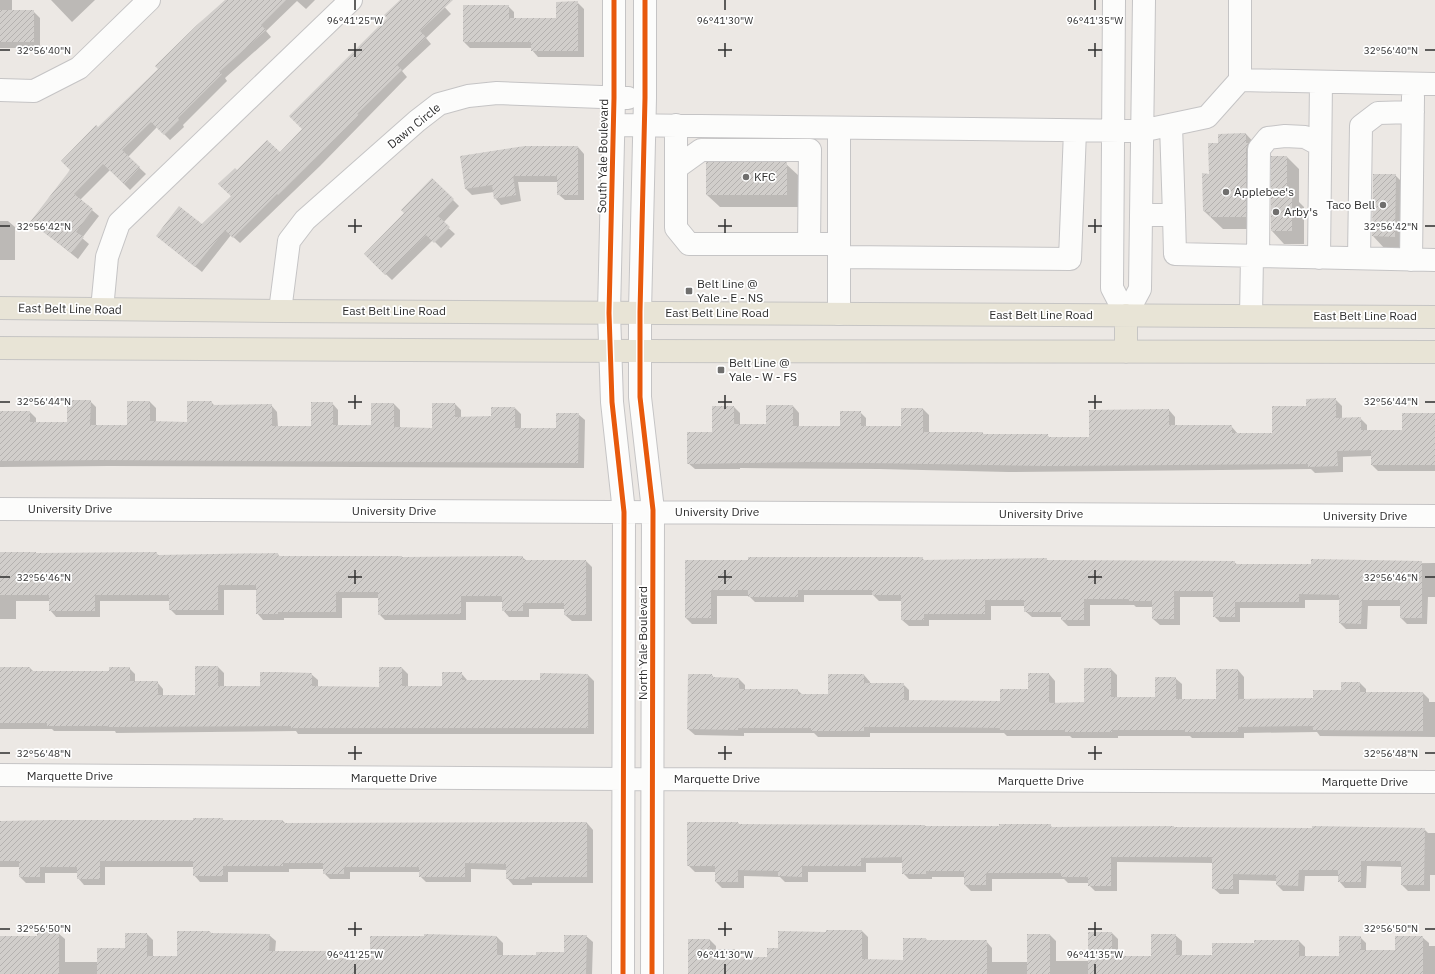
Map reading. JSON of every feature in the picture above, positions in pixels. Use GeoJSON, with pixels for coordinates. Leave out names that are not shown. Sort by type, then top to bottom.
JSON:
{"type":"FeatureCollection","features":[{"type":"Feature","properties":{"kind":"main road","name":"East Belt Line Road"},"geometry":{"type":"LineString","coordinates":[[0,308],[280,311],[1435,317]]}},
{"type":"Feature","properties":{"kind":"main road"},"geometry":{"type":"LineString","coordinates":[[1126,315],[1126,352]]}},
{"type":"Feature","properties":{"kind":"main road"},"geometry":{"type":"LineString","coordinates":[[0,348],[610,351],[1435,352]]}},
{"type":"Feature","properties":{"kind":"street"},"geometry":{"type":"LineString","coordinates":[[0,90],[34,91],[79,68],[149,0]]}},
{"type":"Feature","properties":{"kind":"street"},"geometry":{"type":"LineString","coordinates":[[102,309],[107,257],[119,223],[351,0]]}},
{"type":"Feature","properties":{"kind":"street","name":"South Yale Boulevard"},"geometry":{"type":"LineString","coordinates":[[609,313],[614,125],[614,0]]}},
{"type":"Feature","properties":{"kind":"street"},"geometry":{"type":"LineString","coordinates":[[640,312],[646,98],[645,0]]}},
{"type":"Feature","properties":{"kind":"street"},"geometry":{"type":"LineString","coordinates":[[1114,0],[1112,288],[1126,315]]}},
{"type":"Feature","properties":{"kind":"street"},"geometry":{"type":"LineString","coordinates":[[1126,315],[1140,289],[1144,0]]}},
{"type":"Feature","properties":{"kind":"street"},"geometry":{"type":"LineString","coordinates":[[614,125],[1113,132],[1141,131],[1207,117],[1240,80],[1240,0]]}},
{"type":"Feature","properties":{"kind":"street"},"geometry":{"type":"LineString","coordinates":[[1240,80],[1435,84]]}},
{"type":"Feature","properties":{"kind":"street"},"geometry":{"type":"LineString","coordinates":[[1319,258],[1321,82]]}},
{"type":"Feature","properties":{"kind":"street"},"geometry":{"type":"LineString","coordinates":[[1411,260],[1413,84]]}},
{"type":"Feature","properties":{"kind":"street","name":"Dawn Circle"},"geometry":{"type":"LineString","coordinates":[[280,311],[289,241],[305,220],[417,121],[439,104],[468,96],[497,92],[614,98],[646,98]]}},
{"type":"Feature","properties":{"kind":"street"},"geometry":{"type":"LineString","coordinates":[[1359,258],[1361,126],[1378,113],[1413,112]]}},
{"type":"Feature","properties":{"kind":"street"},"geometry":{"type":"LineString","coordinates":[[676,125],[676,228],[690,244],[809,244],[838,250],[1070,259],[1074,131]]}},
{"type":"Feature","properties":{"kind":"street"},"geometry":{"type":"LineString","coordinates":[[1171,125],[1175,254],[1435,260]]}},
{"type":"Feature","properties":{"kind":"street"},"geometry":{"type":"LineString","coordinates":[[838,128],[838,314]]}},
{"type":"Feature","properties":{"kind":"street"},"geometry":{"type":"LineString","coordinates":[[1251,316],[1255,256],[1258,149],[1268,138],[1285,136],[1305,137],[1320,145]]}},
{"type":"Feature","properties":{"kind":"street"},"geometry":{"type":"LineString","coordinates":[[676,168],[701,150],[810,150],[809,244]]}},
{"type":"Feature","properties":{"kind":"street"},"geometry":{"type":"LineString","coordinates":[[1141,215],[1174,215]]}},
{"type":"Feature","properties":{"kind":"street","name":"North Yale Boulevard"},"geometry":{"type":"LineString","coordinates":[[640,312],[640,397],[653,511],[652,974]]}},
{"type":"Feature","properties":{"kind":"street","name":"North Yale Boulevard"},"geometry":{"type":"LineString","coordinates":[[609,313],[612,402],[624,512],[623,974]]}},
{"type":"Feature","properties":{"kind":"street","name":"University Drive"},"geometry":{"type":"LineString","coordinates":[[0,509],[1435,516]]}},
{"type":"Feature","properties":{"kind":"street","name":"Marquette Drive"},"geometry":{"type":"LineString","coordinates":[[0,776],[1435,782]]}},
{"type":"Feature","properties":{"kind":"building"},"geometry":{"type":"Polygon","coordinates":[[[225,0],[286,0],[261,25],[266,30],[219,72],[222,74],[178,118],[179,120],[164,135],[151,122],[122,150],[140,167],[124,184],[103,164],[74,194],[93,209],[76,232],[84,237],[71,253],[30,222],[70,170],[61,161],[96,125],[98,127],[158,69],[155,66],[225,0]]]}},
{"type":"Feature","properties":{"kind":"building"},"geometry":{"type":"Polygon","coordinates":[[[400,0],[453,0],[420,31],[426,37],[397,65],[402,70],[278,195],[277,194],[233,238],[225,230],[195,267],[156,236],[179,206],[202,224],[231,196],[218,184],[235,168],[237,170],[267,140],[280,152],[302,129],[289,116],[387,18],[384,15],[400,0]]]}},
{"type":"Feature","properties":{"kind":"building"},"geometry":{"type":"Polygon","coordinates":[[[578,1],[578,51],[531,51],[531,42],[463,42],[463,5],[509,5],[509,18],[556,18],[556,2],[578,1]]]}},
{"type":"Feature","properties":{"kind":"building"},"geometry":{"type":"Polygon","coordinates":[[[0,10],[34,10],[34,42],[0,42],[0,10]]]}},
{"type":"Feature","properties":{"kind":"building","name":"Applebee's"},"geometry":{"type":"Polygon","coordinates":[[[1246,133],[1246,143],[1248,143],[1246,149],[1246,217],[1210,217],[1209,212],[1203,211],[1202,173],[1209,174],[1208,143],[1218,143],[1218,134],[1246,133]]]}},
{"type":"Feature","properties":{"kind":"building"},"geometry":{"type":"Polygon","coordinates":[[[525,146],[578,146],[578,195],[557,195],[557,176],[513,176],[516,195],[494,199],[492,185],[465,189],[460,156],[525,146]]]}},
{"type":"Feature","properties":{"kind":"building","name":"Arby's"},"geometry":{"type":"Polygon","coordinates":[[[1271,156],[1287,156],[1287,193],[1292,193],[1292,231],[1271,231],[1271,156]]]}},
{"type":"Feature","properties":{"kind":"building","name":"KFC"},"geometry":{"type":"Polygon","coordinates":[[[706,162],[787,162],[787,195],[706,195],[706,162]]]}},
{"type":"Feature","properties":{"kind":"building","name":"Taco Bell"},"geometry":{"type":"Polygon","coordinates":[[[1373,174],[1396,174],[1395,237],[1372,236],[1373,174]]]}},
{"type":"Feature","properties":{"kind":"building"},"geometry":{"type":"Polygon","coordinates":[[[432,178],[454,199],[438,216],[450,227],[434,243],[426,235],[385,275],[364,254],[404,213],[401,210],[432,178]]]}},
{"type":"Feature","properties":{"kind":"building"},"geometry":{"type":"Polygon","coordinates":[[[1336,398],[1336,418],[1361,417],[1361,430],[1402,430],[1402,413],[1435,413],[1435,465],[1371,465],[1371,450],[1337,451],[1338,466],[1308,467],[1308,464],[1048,466],[808,462],[687,464],[687,432],[712,432],[712,406],[734,406],[734,424],[766,424],[766,405],[793,405],[793,426],[840,426],[840,411],[861,411],[861,426],[901,426],[901,408],[923,408],[923,432],[983,432],[983,434],[1048,434],[1048,437],[1089,437],[1089,410],[1169,409],[1169,425],[1232,425],[1232,433],[1272,433],[1272,406],[1306,406],[1306,399],[1336,398]]]}},
{"type":"Feature","properties":{"kind":"building"},"geometry":{"type":"Polygon","coordinates":[[[67,400],[91,400],[90,425],[127,425],[127,401],[150,401],[150,421],[187,422],[187,401],[212,401],[212,405],[272,404],[272,426],[311,426],[311,402],[333,402],[333,425],[371,425],[371,403],[394,403],[394,427],[432,428],[432,403],[455,403],[455,417],[491,416],[491,407],[515,407],[515,428],[556,428],[556,413],[579,413],[578,463],[102,460],[0,461],[0,411],[30,411],[30,422],[67,422],[67,400]]]}},
{"type":"Feature","properties":{"kind":"building"},"geometry":{"type":"Polygon","coordinates":[[[0,552],[157,552],[157,555],[278,553],[278,556],[402,557],[523,556],[523,560],[586,560],[586,615],[564,615],[564,603],[523,603],[523,611],[502,611],[502,596],[461,596],[461,614],[378,615],[378,592],[336,592],[336,612],[278,612],[278,614],[256,614],[256,585],[218,585],[218,610],[169,610],[169,595],[95,595],[95,611],[49,611],[49,595],[0,595],[0,552]]]}},
{"type":"Feature","properties":{"kind":"building"},"geometry":{"type":"Polygon","coordinates":[[[748,557],[923,557],[923,560],[1047,558],[1047,560],[1235,561],[1235,564],[1311,564],[1311,559],[1422,561],[1422,618],[1400,618],[1400,600],[1362,600],[1361,624],[1339,623],[1339,595],[1299,594],[1299,602],[1235,602],[1235,617],[1213,617],[1213,591],[1174,591],[1174,619],[1152,619],[1152,601],[1129,601],[1129,599],[1084,599],[1084,620],[1061,620],[1061,612],[1024,612],[1024,600],[985,600],[985,614],[924,614],[924,620],[901,620],[901,595],[872,595],[872,590],[798,590],[798,597],[748,597],[748,590],[711,590],[711,618],[685,618],[685,560],[748,560],[748,557]]]}},
{"type":"Feature","properties":{"kind":"building"},"geometry":{"type":"Polygon","coordinates":[[[195,666],[218,666],[218,686],[260,686],[260,672],[280,672],[312,673],[312,686],[379,687],[379,667],[402,667],[402,686],[442,686],[442,672],[462,672],[462,680],[540,680],[540,673],[588,674],[588,728],[291,728],[291,726],[109,727],[47,726],[47,723],[0,723],[0,667],[30,667],[30,671],[109,671],[109,667],[130,667],[130,681],[158,681],[158,695],[195,695],[195,666]]]}},
{"type":"Feature","properties":{"kind":"building"},"geometry":{"type":"Polygon","coordinates":[[[1084,668],[1111,668],[1111,697],[1155,697],[1155,677],[1176,677],[1176,699],[1216,699],[1216,669],[1238,669],[1238,699],[1313,698],[1313,690],[1341,690],[1341,682],[1360,682],[1360,692],[1423,692],[1423,731],[1313,730],[1313,726],[1238,727],[1238,732],[1112,730],[1112,732],[1065,732],[1065,730],[1000,730],[1000,728],[939,727],[864,727],[864,731],[811,731],[811,728],[738,728],[738,730],[687,729],[688,674],[712,674],[712,677],[739,678],[739,689],[798,689],[798,694],[828,694],[828,674],[864,674],[864,683],[904,683],[904,700],[1000,701],[1000,689],[1028,689],[1028,673],[1049,673],[1049,703],[1084,702],[1084,668]]]}},
{"type":"Feature","properties":{"kind":"building"},"geometry":{"type":"Polygon","coordinates":[[[193,818],[223,818],[223,820],[283,820],[283,823],[587,822],[587,877],[526,877],[526,879],[506,879],[506,864],[465,863],[465,877],[419,877],[419,867],[344,867],[344,874],[323,874],[323,863],[283,863],[283,866],[223,866],[223,876],[193,876],[193,861],[100,861],[100,879],[77,879],[77,867],[40,867],[40,877],[19,877],[19,861],[0,861],[0,821],[193,820],[193,818]]]}},
{"type":"Feature","properties":{"kind":"building"},"geometry":{"type":"Polygon","coordinates":[[[687,822],[925,826],[1051,824],[1051,827],[1174,826],[1312,828],[1312,826],[1425,828],[1424,885],[1401,885],[1401,861],[1361,861],[1361,882],[1338,882],[1338,870],[1299,870],[1298,886],[1276,885],[1276,875],[1233,874],[1233,889],[1212,889],[1212,857],[1111,857],[1111,886],[1088,886],[1088,877],[1061,877],[1061,873],[986,873],[986,885],[964,885],[964,871],[926,871],[926,874],[902,874],[902,857],[861,858],[861,866],[802,866],[802,877],[778,876],[778,871],[738,870],[738,882],[715,882],[715,866],[687,866],[687,822]]]}},
{"type":"Feature","properties":{"kind":"building"},"geometry":{"type":"Polygon","coordinates":[[[826,930],[862,930],[862,959],[903,960],[903,938],[926,938],[926,940],[987,940],[987,974],[688,974],[688,939],[710,939],[710,949],[735,949],[735,957],[767,957],[767,948],[778,948],[778,931],[826,932],[826,930]]]}},
{"type":"Feature","properties":{"kind":"building"},"geometry":{"type":"Polygon","coordinates":[[[177,931],[270,934],[269,951],[334,951],[334,958],[370,958],[370,936],[424,936],[424,934],[497,936],[497,955],[536,955],[536,952],[564,952],[564,935],[587,935],[586,974],[97,974],[97,948],[125,948],[125,933],[147,933],[147,956],[177,956],[177,931]]]}},
{"type":"Feature","properties":{"kind":"building"},"geometry":{"type":"Polygon","coordinates":[[[37,932],[59,932],[59,974],[0,974],[0,936],[37,936],[37,932]]]}},
{"type":"Feature","properties":{"kind":"building"},"geometry":{"type":"Polygon","coordinates":[[[1088,932],[1112,932],[1112,956],[1151,956],[1151,934],[1176,934],[1176,955],[1212,955],[1212,943],[1254,943],[1254,940],[1299,940],[1299,956],[1339,956],[1339,936],[1361,936],[1361,950],[1395,950],[1395,936],[1423,936],[1423,974],[1088,974],[1088,932]]]}},
{"type":"Feature","properties":{"kind":"building"},"geometry":{"type":"Polygon","coordinates":[[[1027,934],[1050,934],[1050,974],[1027,974],[1027,934]]]}},
{"type":"Feature","properties":{"kind":"cycle path"},"geometry":{"type":"LineString","coordinates":[[614,0],[614,98],[609,313],[612,402],[624,512],[623,974]]}},
{"type":"Feature","properties":{"kind":"cycle path"},"geometry":{"type":"LineString","coordinates":[[645,0],[645,98],[640,312],[640,397],[653,510],[652,974]]}},
{"type":"Feature","properties":{"kind":"place","name":"KFC"},"geometry":{"type":"Point","coordinates":[746,177]}},
{"type":"Feature","properties":{"kind":"place","name":"Applebee's"},"geometry":{"type":"Point","coordinates":[1226,192]}},
{"type":"Feature","properties":{"kind":"place","name":"Taco Bell"},"geometry":{"type":"Point","coordinates":[1383,205]}},
{"type":"Feature","properties":{"kind":"place","name":"Arby's"},"geometry":{"type":"Point","coordinates":[1276,212]}},
{"type":"Feature","properties":{"kind":"place","name":"Belt Line @ Yale - E - NS"},"geometry":{"type":"Point","coordinates":[689,291]}},
{"type":"Feature","properties":{"kind":"place","name":"Belt Line @ Yale - W - FS"},"geometry":{"type":"Point","coordinates":[721,370]}}]}
